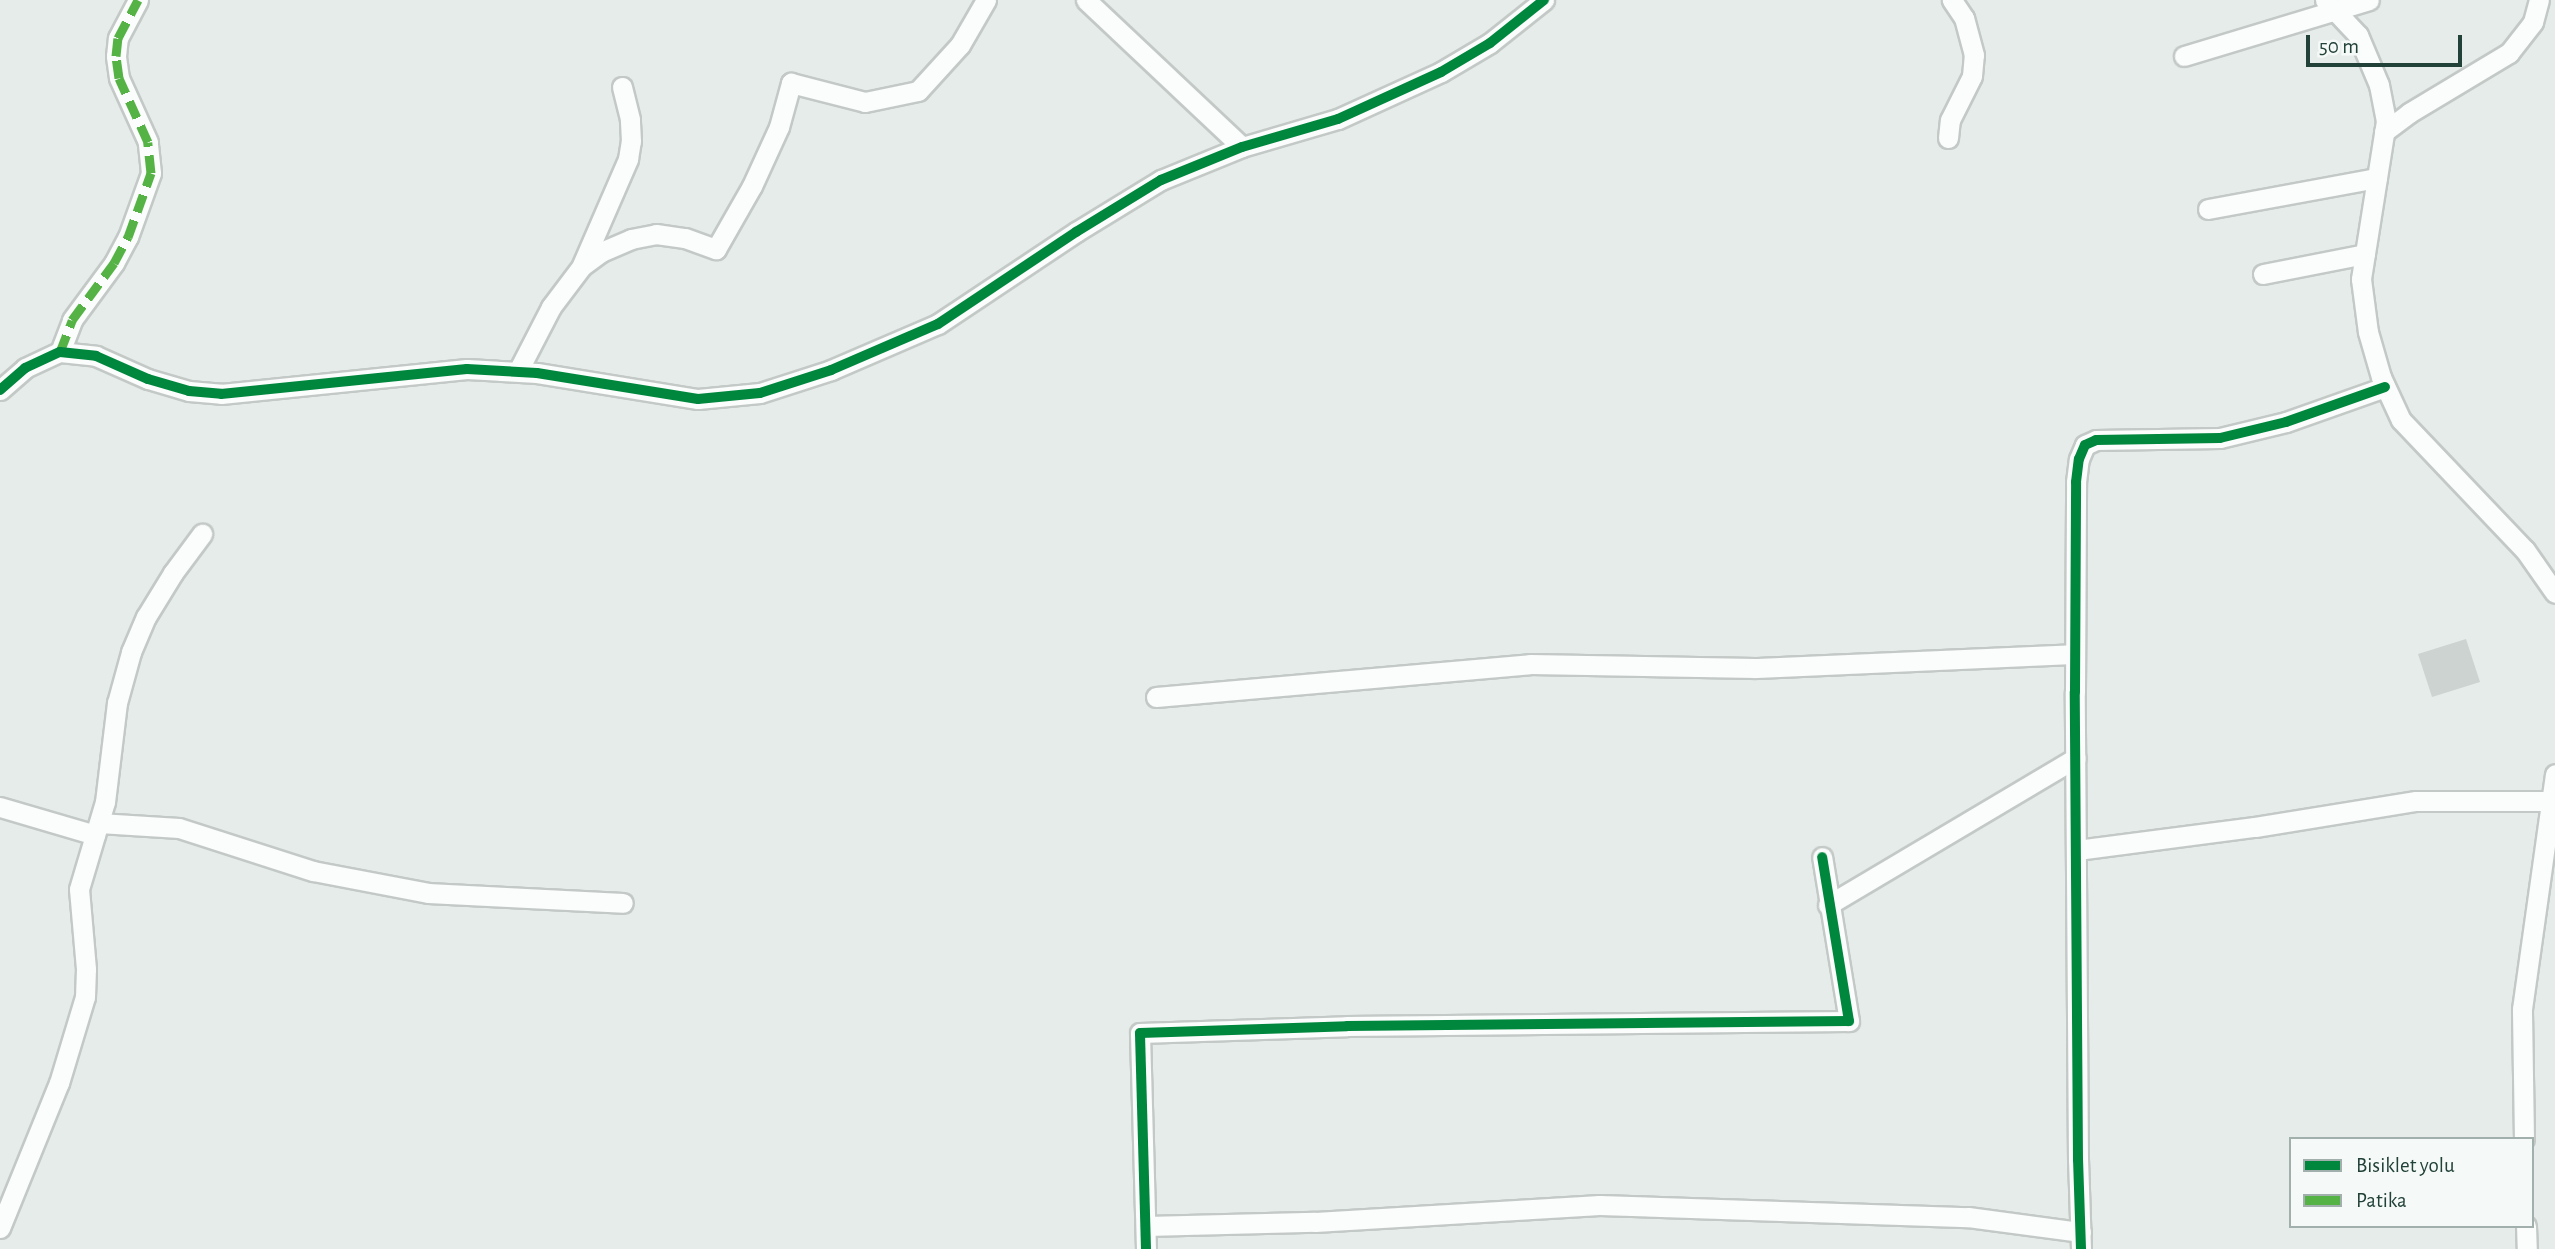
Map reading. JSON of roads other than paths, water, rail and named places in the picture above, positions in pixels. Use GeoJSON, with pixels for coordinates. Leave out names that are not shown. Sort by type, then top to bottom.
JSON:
{"type":"FeatureCollection","features":[{"type":"Feature","properties":{"kind":"street"},"geometry":{"type":"LineString","coordinates":[[60,352],[72,320],[114,263],[128,237],[151,173],[148,142],[119,78],[116,56],[118,38],[138,0]]}},
{"type":"Feature","properties":{"kind":"street"},"geometry":{"type":"LineString","coordinates":[[582,266],[616,244],[656,234],[685,239],[716,249],[752,186],[779,127],[790,83],[865,102],[918,91],[960,45],[986,0]]}},
{"type":"Feature","properties":{"kind":"street"},"geometry":{"type":"LineString","coordinates":[[1086,0],[1242,147]]}},
{"type":"Feature","properties":{"kind":"street"},"geometry":{"type":"LineString","coordinates":[[0,390],[25,368],[60,352],[96,356],[148,379],[189,391],[221,394],[273,391],[444,370],[518,371],[698,399],[760,393],[795,383],[938,324],[1161,180],[1242,147],[1338,119],[1441,72],[1490,43],[1544,0]]}},
{"type":"Feature","properties":{"kind":"street"},"geometry":{"type":"LineString","coordinates":[[1948,138],[1950,120],[1972,76],[1974,55],[1964,18],[1952,0]]}},
{"type":"Feature","properties":{"kind":"street"},"geometry":{"type":"LineString","coordinates":[[2184,57],[2332,5],[2369,0]]}},
{"type":"Feature","properties":{"kind":"street"},"geometry":{"type":"LineString","coordinates":[[2384,132],[2409,113],[2509,53],[2533,22],[2539,0]]}},
{"type":"Feature","properties":{"kind":"street"},"geometry":{"type":"LineString","coordinates":[[2332,5],[2358,34],[2370,59],[2379,85],[2386,121],[2365,254],[2362,305],[2385,387],[2401,420],[2525,550],[2555,593]]}},
{"type":"Feature","properties":{"kind":"street"},"geometry":{"type":"LineString","coordinates":[[518,371],[538,328],[582,266],[628,159],[631,130],[622,87]]}},
{"type":"Feature","properties":{"kind":"street"},"geometry":{"type":"LineString","coordinates":[[2208,209],[2377,178]]}},
{"type":"Feature","properties":{"kind":"street"},"geometry":{"type":"LineString","coordinates":[[2263,274],[2365,254]]}},
{"type":"Feature","properties":{"kind":"street"},"geometry":{"type":"LineString","coordinates":[[1146,1226],[1315,1222],[1599,1205],[1968,1217],[2081,1240],[2075,654],[2076,482],[2079,459],[2085,445],[2109,438],[2188,441],[2220,438],[2286,422],[2385,387]]}},
{"type":"Feature","properties":{"kind":"street"},"geometry":{"type":"LineString","coordinates":[[0,1228],[59,1083],[85,998],[86,969],[79,889],[109,778],[117,702],[131,652],[146,617],[173,573],[202,534]]}},
{"type":"Feature","properties":{"kind":"street"},"geometry":{"type":"LineString","coordinates":[[1156,697],[1530,664],[1755,668],[2075,654]]}},
{"type":"Feature","properties":{"kind":"street"},"geometry":{"type":"LineString","coordinates":[[1828,905],[2076,758]]}},
{"type":"Feature","properties":{"kind":"street"},"geometry":{"type":"LineString","coordinates":[[2524,1137],[2522,1009],[2555,774]]}},
{"type":"Feature","properties":{"kind":"street"},"geometry":{"type":"LineString","coordinates":[[2077,850],[2255,827],[2416,801],[2551,801]]}},
{"type":"Feature","properties":{"kind":"street"},"geometry":{"type":"LineString","coordinates":[[0,807],[97,829],[178,828],[313,871],[428,893],[622,903]]}},
{"type":"Feature","properties":{"kind":"street"},"geometry":{"type":"LineString","coordinates":[[1146,1249],[1140,1032],[1347,1026],[1849,1021],[1822,857]]}},
{"type":"Feature","properties":{"kind":"street"},"geometry":{"type":"LineString","coordinates":[[2526,1228],[2527,1249]]}}]}
